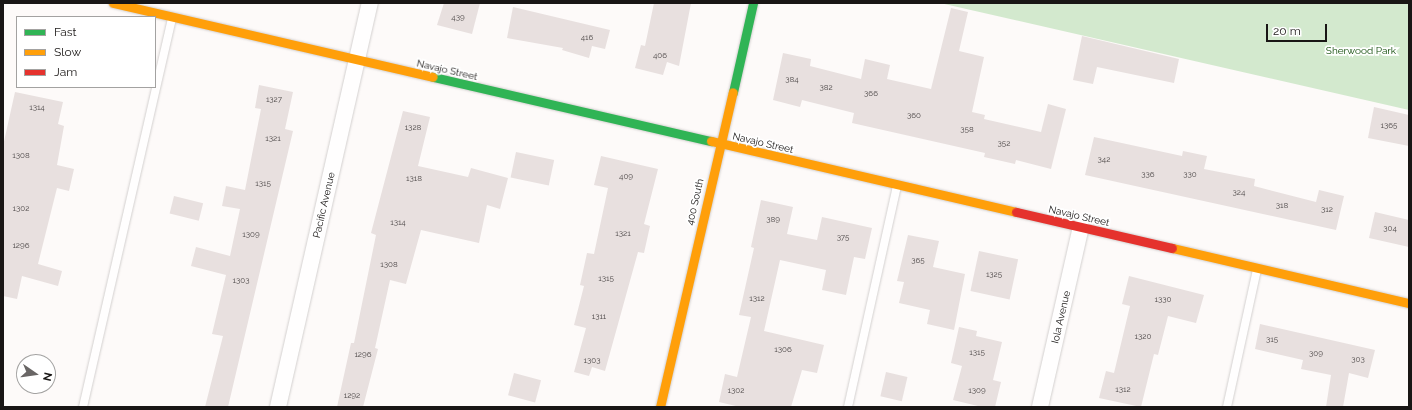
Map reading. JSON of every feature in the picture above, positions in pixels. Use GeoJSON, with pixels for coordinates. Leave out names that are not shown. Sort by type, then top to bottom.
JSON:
{"type":"FeatureCollection","features":[{"type":"Feature","properties":{"kind":"street","name":"Navajo Street"},"geometry":{"type":"LineString","coordinates":[[113,3],[720,145],[1409,302]]}},
{"type":"Feature","properties":{"kind":"street","name":"Pacific Avenue"},"geometry":{"type":"LineString","coordinates":[[278,407],[370,3]]}},
{"type":"Feature","properties":{"kind":"street","name":"400 South"},"geometry":{"type":"LineString","coordinates":[[660,407],[753,3]]}},
{"type":"Feature","properties":{"kind":"street","name":"Iola Avenue"},"geometry":{"type":"LineString","coordinates":[[1040,407],[1081,227]]}},
{"type":"Feature","properties":{"kind":"lane"},"geometry":{"type":"LineString","coordinates":[[156,86],[172,16]]}},
{"type":"Feature","properties":{"kind":"lane"},"geometry":{"type":"LineString","coordinates":[[83,407],[156,88]]}},
{"type":"Feature","properties":{"kind":"lane"},"geometry":{"type":"LineString","coordinates":[[848,407],[897,185]]}},
{"type":"Feature","properties":{"kind":"lane"},"geometry":{"type":"LineString","coordinates":[[1227,407],[1257,268]]}},
{"type":"Feature","properties":{"kind":"green space","name":"Sherwood Park"},"geometry":{"type":"Polygon","coordinates":[[[940,3],[1409,3],[1409,110],[940,3]]]}},
{"type":"Feature","properties":{"kind":"building"},"geometry":{"type":"Polygon","coordinates":[[[444,3],[480,3],[472,34],[437,25],[444,3]]]}},
{"type":"Feature","properties":{"kind":"building"},"geometry":{"type":"Polygon","coordinates":[[[654,3],[691,3],[679,66],[667,62],[663,75],[635,68],[641,45],[645,46],[654,3]]]}},
{"type":"Feature","properties":{"kind":"building"},"geometry":{"type":"Polygon","coordinates":[[[513,7],[610,30],[605,49],[592,46],[589,58],[562,50],[563,48],[507,38],[513,7]]]}},
{"type":"Feature","properties":{"kind":"building"},"geometry":{"type":"Polygon","coordinates":[[[951,8],[968,12],[959,51],[984,57],[972,112],[985,115],[984,119],[1041,132],[1048,104],[1066,109],[1051,169],[1016,160],[1015,164],[984,157],[985,153],[852,123],[854,113],[802,100],[800,107],[773,100],[783,53],[811,59],[810,66],[861,79],[865,59],[890,65],[887,79],[931,89],[951,8]]]}},
{"type":"Feature","properties":{"kind":"building"},"geometry":{"type":"Polygon","coordinates":[[[1082,36],[1179,59],[1174,83],[1097,67],[1093,84],[1073,80],[1082,36]]]}},
{"type":"Feature","properties":{"kind":"building"},"geometry":{"type":"Polygon","coordinates":[[[259,85],[293,92],[285,129],[293,131],[228,407],[205,407],[223,336],[212,334],[226,275],[191,266],[196,247],[230,256],[240,209],[222,206],[226,186],[245,190],[261,109],[255,108],[259,85]]]}},
{"type":"Feature","properties":{"kind":"building"},"geometry":{"type":"Polygon","coordinates":[[[15,92],[63,102],[58,124],[64,126],[57,165],[74,169],[69,191],[57,188],[38,264],[62,271],[58,286],[22,276],[17,299],[3,296],[3,146],[15,92]]]}},
{"type":"Feature","properties":{"kind":"building"},"geometry":{"type":"Polygon","coordinates":[[[1374,107],[1409,115],[1409,146],[1368,138],[1374,107]]]}},
{"type":"Feature","properties":{"kind":"building"},"geometry":{"type":"Polygon","coordinates":[[[403,111],[430,117],[418,166],[468,177],[471,168],[508,178],[500,209],[487,205],[479,243],[421,230],[406,284],[390,280],[375,348],[378,349],[363,407],[337,407],[351,343],[354,343],[376,235],[371,233],[403,111]]]}},
{"type":"Feature","properties":{"kind":"building"},"geometry":{"type":"Polygon","coordinates":[[[1094,137],[1182,156],[1183,151],[1207,156],[1204,169],[1255,179],[1254,186],[1316,202],[1319,190],[1344,196],[1336,230],[1085,175],[1094,137]]]}},
{"type":"Feature","properties":{"kind":"building"},"geometry":{"type":"Polygon","coordinates":[[[516,152],[554,160],[549,186],[511,177],[516,152]]]}},
{"type":"Feature","properties":{"kind":"building"},"geometry":{"type":"Polygon","coordinates":[[[601,156],[658,169],[644,224],[650,226],[644,253],[638,252],[605,371],[592,367],[589,376],[574,372],[586,328],[574,325],[584,286],[580,285],[587,253],[594,254],[608,188],[594,185],[601,156]]]}},
{"type":"Feature","properties":{"kind":"building"},"geometry":{"type":"Polygon","coordinates":[[[174,196],[203,203],[199,221],[170,213],[174,196]]]}},
{"type":"Feature","properties":{"kind":"building"},"geometry":{"type":"Polygon","coordinates":[[[761,200],[793,207],[787,234],[817,240],[822,217],[872,228],[865,259],[854,257],[846,295],[822,290],[826,270],[780,260],[764,331],[824,345],[817,373],[802,370],[791,407],[740,407],[719,402],[725,374],[737,377],[751,317],[739,315],[754,248],[751,247],[761,200]]]}},
{"type":"Feature","properties":{"kind":"building"},"geometry":{"type":"Polygon","coordinates":[[[1375,212],[1409,220],[1409,247],[1369,238],[1375,212]]]}},
{"type":"Feature","properties":{"kind":"building"},"geometry":{"type":"Polygon","coordinates":[[[908,235],[939,241],[933,267],[965,274],[954,330],[927,324],[930,310],[899,303],[904,282],[897,281],[908,235]]]}},
{"type":"Feature","properties":{"kind":"building"},"geometry":{"type":"Polygon","coordinates":[[[979,251],[1018,259],[1010,299],[970,291],[979,251]]]}},
{"type":"Feature","properties":{"kind":"building"},"geometry":{"type":"Polygon","coordinates":[[[1129,276],[1204,295],[1196,323],[1168,316],[1158,355],[1154,354],[1141,407],[1099,398],[1106,371],[1114,373],[1130,306],[1122,304],[1129,276]]]}},
{"type":"Feature","properties":{"kind":"building"},"geometry":{"type":"Polygon","coordinates":[[[1260,324],[1375,350],[1368,378],[1349,373],[1343,407],[1326,407],[1331,375],[1301,369],[1303,360],[1255,349],[1260,324]]]}},
{"type":"Feature","properties":{"kind":"building"},"geometry":{"type":"Polygon","coordinates":[[[959,327],[977,331],[976,336],[1002,342],[993,380],[1001,382],[995,407],[982,407],[953,400],[962,366],[951,363],[959,327]]]}},
{"type":"Feature","properties":{"kind":"building"},"geometry":{"type":"Polygon","coordinates":[[[886,372],[907,377],[902,401],[880,396],[886,372]]]}},
{"type":"Feature","properties":{"kind":"building"},"geometry":{"type":"Polygon","coordinates":[[[514,373],[541,380],[535,402],[508,395],[514,373]]]}},
{"type":"Feature","properties":{"kind":"traffic: fast"},"geometry":{"type":"LineString","coordinates":[[733,92],[753,3]]}},
{"type":"Feature","properties":{"kind":"traffic: fast"},"geometry":{"type":"LineString","coordinates":[[433,77],[711,141]]}},
{"type":"Feature","properties":{"kind":"traffic: slow"},"geometry":{"type":"LineString","coordinates":[[113,3],[433,77]]}},
{"type":"Feature","properties":{"kind":"traffic: slow"},"geometry":{"type":"LineString","coordinates":[[660,407],[733,92]]}},
{"type":"Feature","properties":{"kind":"traffic: slow"},"geometry":{"type":"LineString","coordinates":[[711,141],[1016,212]]}},
{"type":"Feature","properties":{"kind":"traffic: slow"},"geometry":{"type":"LineString","coordinates":[[1172,248],[1409,303]]}},
{"type":"Feature","properties":{"kind":"traffic: jam"},"geometry":{"type":"LineString","coordinates":[[1016,212],[1172,248]]}}]}
